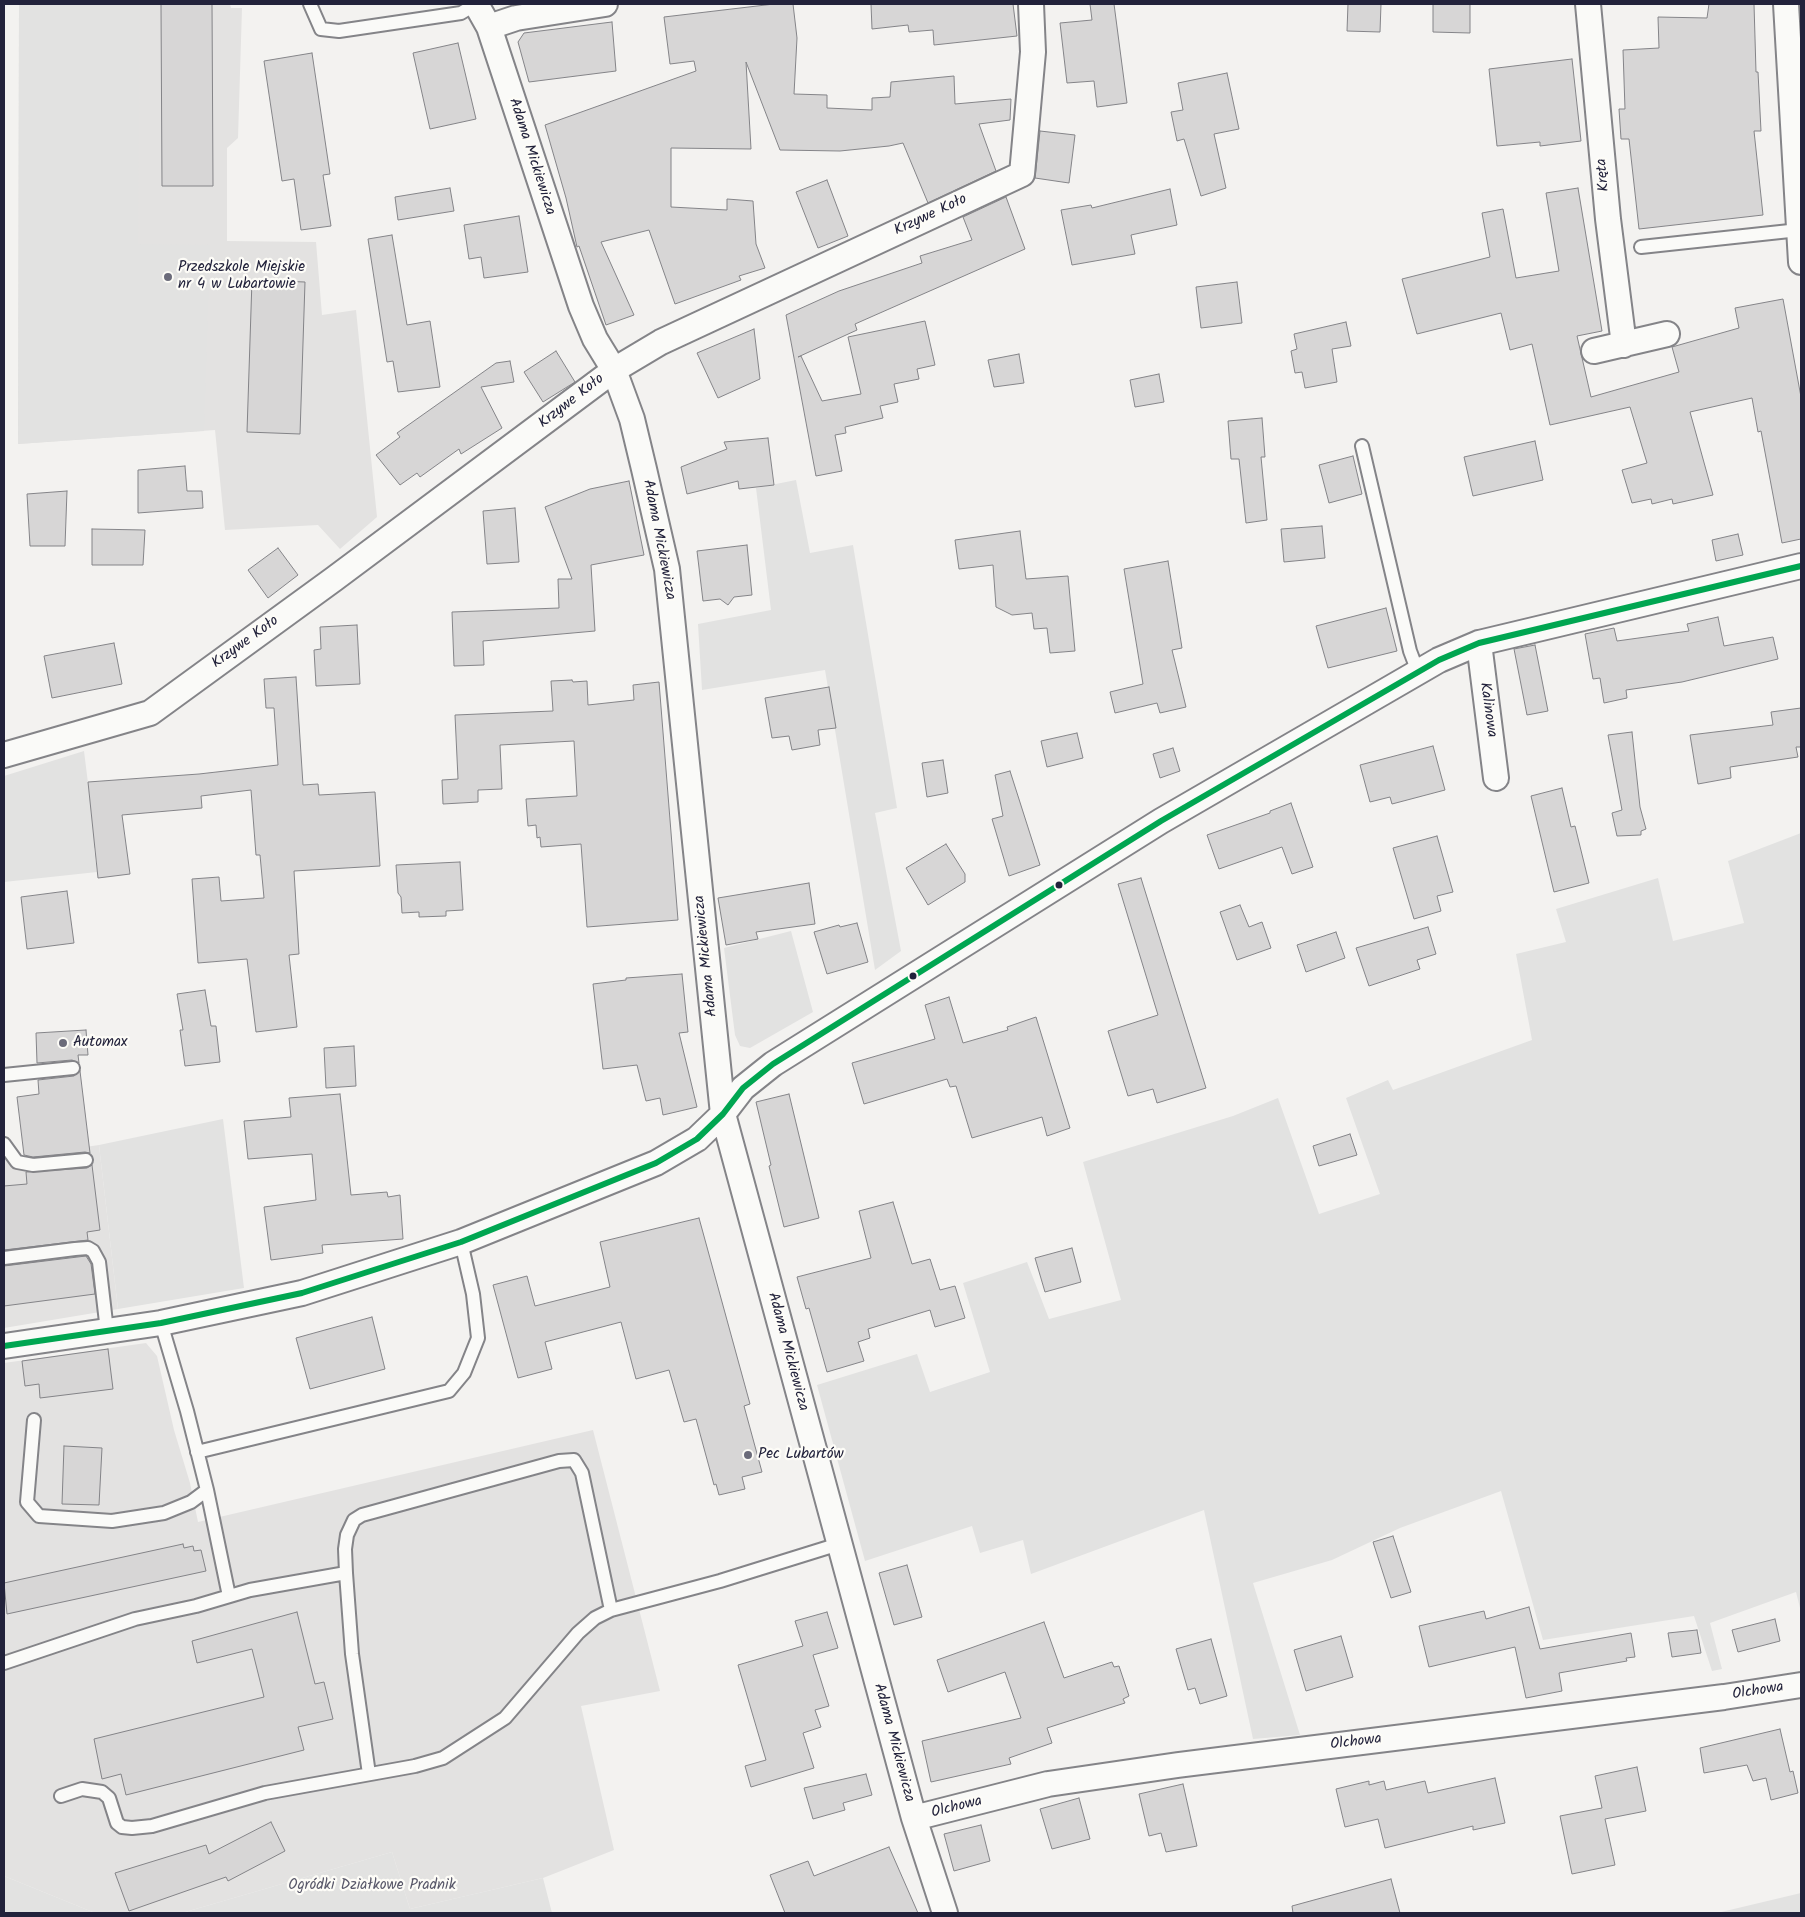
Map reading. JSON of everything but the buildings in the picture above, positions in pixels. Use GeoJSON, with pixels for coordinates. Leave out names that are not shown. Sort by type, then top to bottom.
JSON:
{"type":"FeatureCollection","features":[{"type":"Feature","properties":{"kind":"street","name":"Adama Mickiewicza"},"geometry":{"type":"LineString","coordinates":[[476,4],[489,27],[580,306],[595,339],[614,370],[632,419],[667,569],[723,1114],[914,1818],[945,1913]]}},
{"type":"Feature","properties":{"kind":"street"},"geometry":{"type":"LineString","coordinates":[[489,27],[516,18],[605,4]]}},
{"type":"Feature","properties":{"kind":"street","name":"Krzywe Koło"},"geometry":{"type":"LineString","coordinates":[[4,754],[150,714],[614,370],[661,342],[1022,174],[1033,52],[1031,4]]}},
{"type":"Feature","properties":{"kind":"street","name":"Kręta"},"geometry":{"type":"LineString","coordinates":[[1588,4],[1608,219],[1624,345]]}},
{"type":"Feature","properties":{"kind":"street"},"geometry":{"type":"LineString","coordinates":[[1786,4],[1801,262]]}},
{"type":"Feature","properties":{"kind":"street"},"geometry":{"type":"LineString","coordinates":[[1594,351],[1667,334]]}},
{"type":"Feature","properties":{"kind":"street"},"geometry":{"type":"LineString","coordinates":[[4,1346],[161,1323],[302,1292],[461,1242],[656,1163],[697,1139],[723,1114],[743,1088],[773,1064],[1161,821],[1439,660],[1479,643],[1801,566]]}},
{"type":"Feature","properties":{"kind":"street","name":"Kalinowa"},"geometry":{"type":"LineString","coordinates":[[1479,643],[1496,778]]}},
{"type":"Feature","properties":{"kind":"street","name":"Olchowa"},"geometry":{"type":"LineString","coordinates":[[914,1818],[1048,1784],[1198,1762],[1724,1697],[1801,1685]]}},
{"type":"Feature","properties":{"kind":"lane"},"geometry":{"type":"LineString","coordinates":[[310,4],[321,29],[339,30],[461,13],[476,4]]}},
{"type":"Feature","properties":{"kind":"lane"},"geometry":{"type":"LineString","coordinates":[[1641,247],[1799,230]]}},
{"type":"Feature","properties":{"kind":"lane"},"geometry":{"type":"LineString","coordinates":[[1362,446],[1410,651],[1418,672]]}},
{"type":"Feature","properties":{"kind":"lane"},"geometry":{"type":"LineString","coordinates":[[4,1075],[73,1068]]}},
{"type":"Feature","properties":{"kind":"lane"},"geometry":{"type":"LineString","coordinates":[[4,1144],[17,1162],[33,1165],[86,1160]]}},
{"type":"Feature","properties":{"kind":"lane"},"geometry":{"type":"LineString","coordinates":[[197,1452],[449,1391],[464,1373],[478,1338],[473,1294],[461,1242]]}},
{"type":"Feature","properties":{"kind":"lane"},"geometry":{"type":"LineString","coordinates":[[4,1258],[75,1249],[88,1248],[93,1251],[99,1262],[107,1331]]}},
{"type":"Feature","properties":{"kind":"lane"},"geometry":{"type":"LineString","coordinates":[[161,1323],[207,1490],[229,1596]]}},
{"type":"Feature","properties":{"kind":"lane"},"geometry":{"type":"LineString","coordinates":[[34,1420],[27,1502],[40,1516],[112,1521],[164,1513],[191,1502],[207,1490]]}},
{"type":"Feature","properties":{"kind":"lane"},"geometry":{"type":"LineString","coordinates":[[369,1774],[352,1654],[350,1597],[346,1572],[345,1549],[347,1535],[354,1520],[362,1515],[567,1459],[574,1460],[582,1473],[611,1610]]}},
{"type":"Feature","properties":{"kind":"lane"},"geometry":{"type":"LineString","coordinates":[[61,1796],[82,1789],[102,1792],[109,1798],[117,1823],[122,1827],[132,1828],[152,1826],[265,1793],[443,1758],[505,1718],[578,1633],[595,1618],[611,1610],[720,1581],[839,1544]]}},
{"type":"Feature","properties":{"kind":"lane"},"geometry":{"type":"LineString","coordinates":[[4,1663],[135,1619],[269,1586],[346,1572]]}},
{"type":"Feature","properties":{"kind":"shaded area","name":"Przedszkole Miejskie nr 4 w Lubartowie"},"geometry":{"type":"Polygon","coordinates":[[[19,4],[230,4],[231,8],[242,8],[238,138],[227,148],[227,241],[316,242],[322,315],[356,310],[377,517],[340,549],[318,525],[225,530],[215,430],[18,444],[19,4]]]}},
{"type":"Feature","properties":{"kind":"shaded area"},"geometry":{"type":"Polygon","coordinates":[[[99,1145],[118,1309],[4,1328],[4,1159],[99,1145]]]}},
{"type":"Feature","properties":{"kind":"shaded area"},"geometry":{"type":"Polygon","coordinates":[[[146,1343],[157,1356],[174,1430],[190,1483],[198,1522],[593,1430],[660,1691],[581,1706],[614,1850],[543,1878],[410,1909],[392,1852],[182,1913],[95,1913],[4,1876],[4,1363],[146,1343]]]}},
{"type":"Feature","properties":{"kind":"green space"},"geometry":{"type":"Polygon","coordinates":[[[19,4],[140,4],[138,244],[210,245],[204,431],[18,444],[19,4]]]}},
{"type":"Feature","properties":{"kind":"green space"},"geometry":{"type":"Polygon","coordinates":[[[796,480],[810,553],[853,545],[897,808],[875,813],[901,951],[875,970],[825,670],[702,690],[698,624],[771,610],[756,488],[796,480]]]}},
{"type":"Feature","properties":{"kind":"green space"},"geometry":{"type":"Polygon","coordinates":[[[84,751],[96,847],[94,848],[97,872],[4,882],[4,776],[84,751]]]}},
{"type":"Feature","properties":{"kind":"green space"},"geometry":{"type":"Polygon","coordinates":[[[1801,833],[1801,1612],[1796,1592],[1710,1623],[1722,1669],[1712,1671],[1694,1616],[1543,1640],[1501,1491],[1400,1528],[1332,1560],[1253,1583],[1300,1735],[1253,1739],[1204,1510],[1031,1574],[1023,1540],[980,1553],[972,1526],[865,1561],[817,1385],[917,1354],[930,1392],[990,1372],[963,1283],[1027,1262],[1049,1319],[1121,1300],[1083,1162],[1233,1116],[1278,1098],[1319,1214],[1380,1194],[1346,1098],[1388,1080],[1393,1090],[1532,1040],[1516,954],[1566,942],[1556,909],[1658,878],[1673,941],[1744,923],[1728,861],[1801,833]]]}},
{"type":"Feature","properties":{"kind":"green space"},"geometry":{"type":"Polygon","coordinates":[[[791,931],[813,1012],[750,1048],[740,1046],[735,1035],[724,948],[791,931]]]}},
{"type":"Feature","properties":{"kind":"green space"},"geometry":{"type":"Polygon","coordinates":[[[223,1119],[244,1288],[118,1309],[99,1145],[223,1119]]]}},
{"type":"Feature","properties":{"kind":"green space","name":"Ogródki Działkowe Pradnik"},"geometry":{"type":"Polygon","coordinates":[[[392,1852],[410,1909],[543,1878],[552,1913],[182,1913],[392,1852]]]}},
{"type":"Feature","properties":{"kind":"green space"},"geometry":{"type":"Polygon","coordinates":[[[4,1876],[95,1913],[4,1913],[4,1876]]]}},
{"type":"Feature","properties":{"kind":"green space"},"geometry":{"type":"Polygon","coordinates":[[[1801,1893],[1801,1913],[1717,1913],[1801,1893]]]}},
{"type":"Feature","properties":{"kind":"transit line"},"geometry":{"type":"LineString","coordinates":[[4,1346],[161,1323],[302,1293],[461,1242],[656,1163],[697,1139],[723,1114],[743,1088],[773,1064],[1161,821],[1439,660],[1479,643],[1801,566]]}},
{"type":"Feature","properties":{"kind":"place","name":"Przedszkole Miejskie nr 4 w Lubartowie"},"geometry":{"type":"Point","coordinates":[168,277]}},
{"type":"Feature","properties":{"kind":"place","name":"Automax"},"geometry":{"type":"Point","coordinates":[63,1043]}},
{"type":"Feature","properties":{"kind":"place","name":"Pec Lubartów"},"geometry":{"type":"Point","coordinates":[748,1455]}}]}
